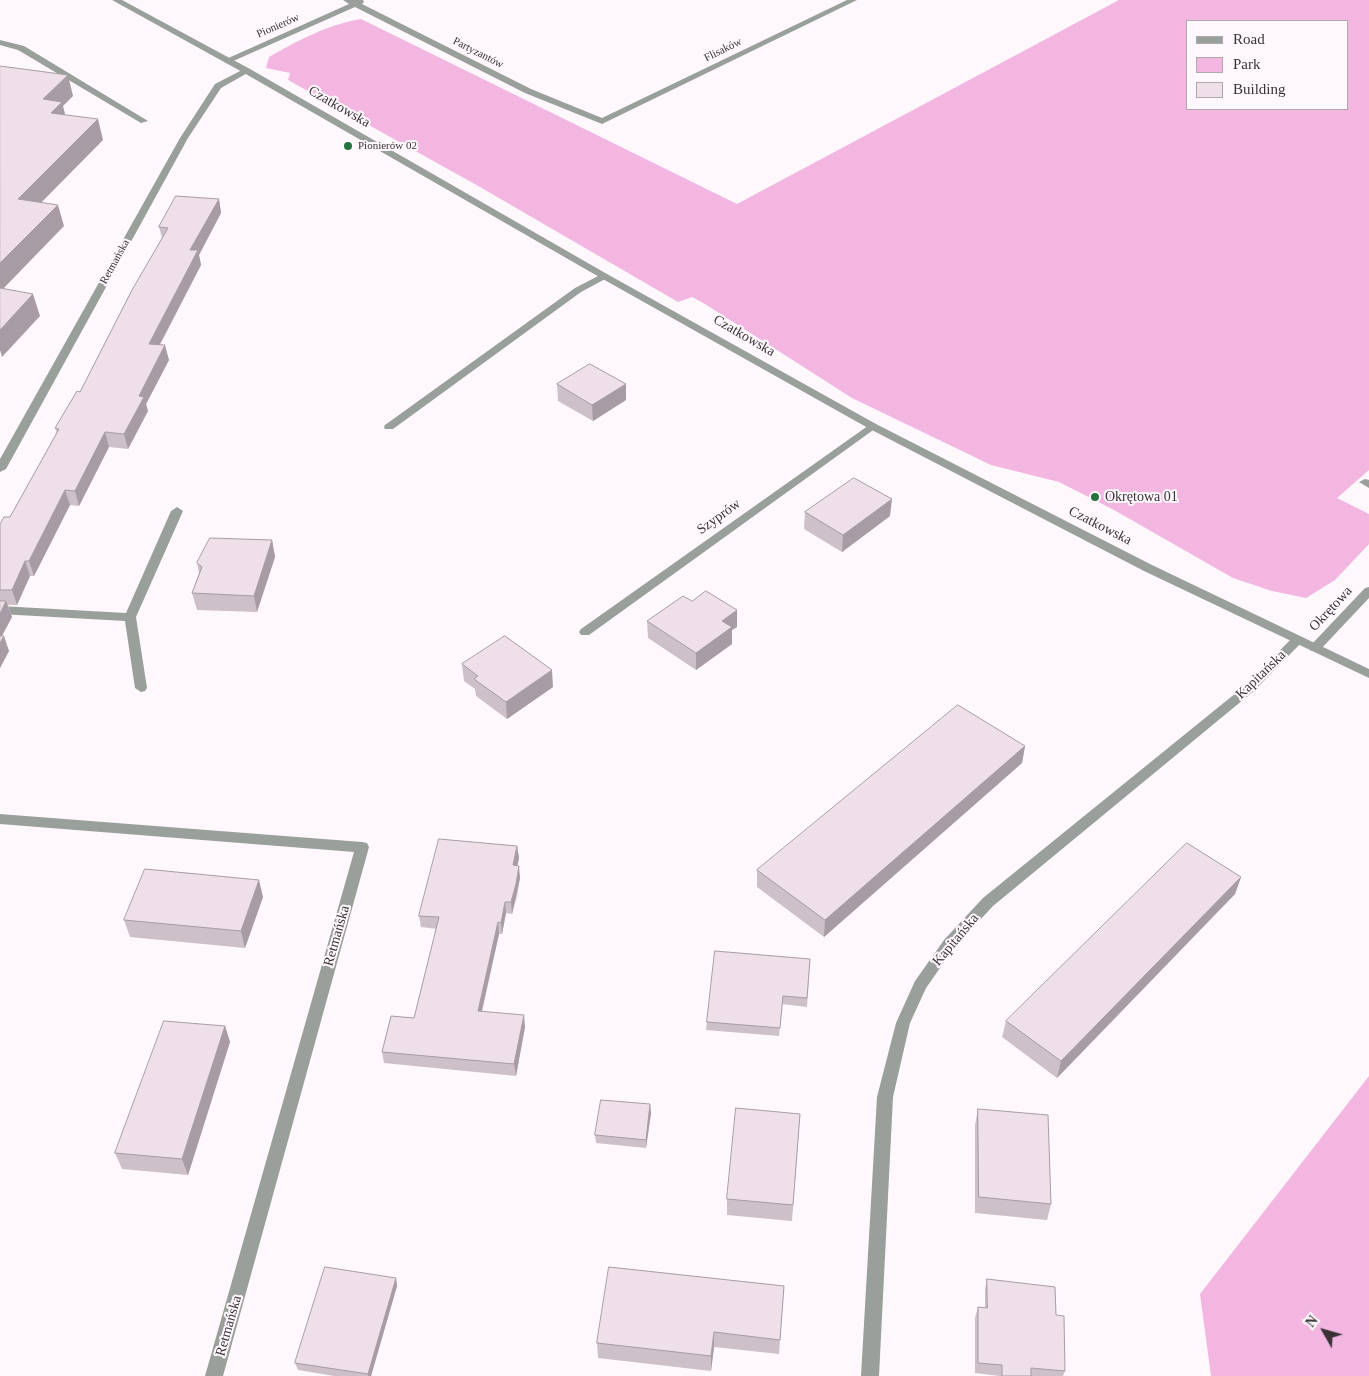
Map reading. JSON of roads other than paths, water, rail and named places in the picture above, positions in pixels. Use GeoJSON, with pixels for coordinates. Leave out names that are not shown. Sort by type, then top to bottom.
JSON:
{"type":"FeatureCollection","features":[{"type":"Feature","properties":{"kind":"street","name":"Czatkowska"},"geometry":{"type":"LineString","coordinates":[[116,0],[228,60],[604,276],[872,426],[1148,568],[1369,674]]}},
{"type":"Feature","properties":{"kind":"street","name":"Pionierów"},"geometry":{"type":"LineString","coordinates":[[228,60],[351,2],[364,0]]}},
{"type":"Feature","properties":{"kind":"street","name":"Flisaków"},"geometry":{"type":"LineString","coordinates":[[602,121],[853,0]]}},
{"type":"Feature","properties":{"kind":"street","name":"Partyzantów"},"geometry":{"type":"LineString","coordinates":[[351,2],[528,91],[602,121]]}},
{"type":"Feature","properties":{"kind":"street"},"geometry":{"type":"LineString","coordinates":[[0,42],[21,48],[144,120]]}},
{"type":"Feature","properties":{"kind":"street","name":"Retmańska"},"geometry":{"type":"LineString","coordinates":[[0,469],[184,138],[218,86],[247,71]]}},
{"type":"Feature","properties":{"kind":"street"},"geometry":{"type":"LineString","coordinates":[[389,427],[578,290],[604,276]]}},
{"type":"Feature","properties":{"kind":"street","name":"Szyprów"},"geometry":{"type":"LineString","coordinates":[[584,632],[872,426]]}},
{"type":"Feature","properties":{"kind":"street"},"geometry":{"type":"LineString","coordinates":[[141,688],[130,617],[177,511]]}},
{"type":"Feature","properties":{"kind":"street","name":"Okrętowa"},"geometry":{"type":"LineString","coordinates":[[1315,648],[1369,591]]}},
{"type":"Feature","properties":{"kind":"street"},"geometry":{"type":"LineString","coordinates":[[0,610],[130,617]]}},
{"type":"Feature","properties":{"kind":"street","name":"Kapitańska"},"geometry":{"type":"LineString","coordinates":[[870,1376],[885,1096],[903,1024],[920,984],[948,944],[988,902],[1250,687],[1296,640]]}},
{"type":"Feature","properties":{"kind":"street","name":"Retmańska"},"geometry":{"type":"LineString","coordinates":[[0,819],[362,846],[214,1376]]}},
{"type":"Feature","properties":{"kind":"place","name":"Pionierów 02"},"geometry":{"type":"Point","coordinates":[348,146]}},
{"type":"Feature","properties":{"kind":"place","name":"Okrętowa 01"},"geometry":{"type":"Point","coordinates":[1095,497]}}]}
